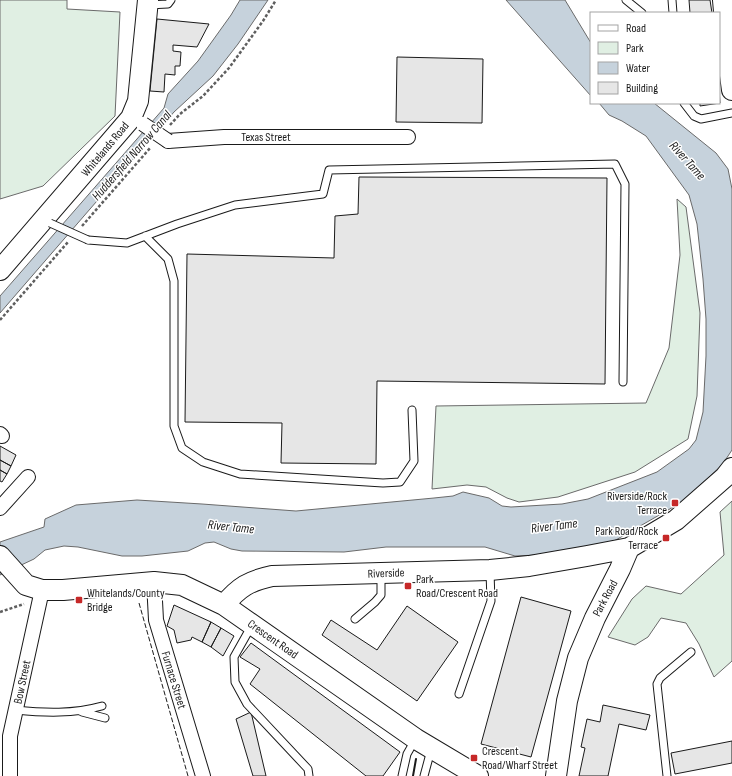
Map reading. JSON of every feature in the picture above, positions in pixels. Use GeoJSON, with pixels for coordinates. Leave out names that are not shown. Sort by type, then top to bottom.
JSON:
{"type":"FeatureCollection","features":[{"type":"Feature","properties":{"kind":"main road"},"geometry":{"type":"LineString","coordinates":[[724,0],[732,90]]}},
{"type":"Feature","properties":{"kind":"main road","name":"Whitelands Road"},"geometry":{"type":"LineString","coordinates":[[0,270],[48,221],[137,121],[148,2]]}},
{"type":"Feature","properties":{"kind":"main road"},"geometry":{"type":"LineString","coordinates":[[629,548],[676,520],[725,477],[732,468]]}},
{"type":"Feature","properties":{"kind":"main road","name":"Riverside"},"geometry":{"type":"LineString","coordinates":[[224,605],[233,594],[248,583],[272,576],[490,570],[529,566],[629,548]]}},
{"type":"Feature","properties":{"kind":"main road","name":"Park Road"},"geometry":{"type":"LineString","coordinates":[[556,776],[567,701],[578,658],[595,618],[629,548]]}},
{"type":"Feature","properties":{"kind":"main road"},"geometry":{"type":"LineString","coordinates":[[0,556],[16,572],[26,585],[41,595]]}},
{"type":"Feature","properties":{"kind":"main road","name":"Crescent Road"},"geometry":{"type":"LineString","coordinates":[[41,595],[63,590],[154,582],[182,585],[224,605],[424,743],[478,776]]}},
{"type":"Feature","properties":{"kind":"street"},"geometry":{"type":"LineString","coordinates":[[137,121],[161,142]]}},
{"type":"Feature","properties":{"kind":"street","name":"Texas Street"},"geometry":{"type":"LineString","coordinates":[[161,142],[224,137],[408,137]]}},
{"type":"Feature","properties":{"kind":"street"},"geometry":{"type":"LineString","coordinates":[[0,508],[28,477]]}},
{"type":"Feature","properties":{"kind":"street","name":"Furnace Street"},"geometry":{"type":"LineString","coordinates":[[154,582],[156,620],[203,776]]}},
{"type":"Feature","properties":{"kind":"street","name":"Bow Street"},"geometry":{"type":"LineString","coordinates":[[10,776],[10,736],[41,595]]}},
{"type":"Feature","properties":{"kind":"lane"},"geometry":{"type":"LineString","coordinates":[[148,2],[168,4],[171,0]]}},
{"type":"Feature","properties":{"kind":"lane"},"geometry":{"type":"LineString","coordinates":[[626,0],[641,12]]}},
{"type":"Feature","properties":{"kind":"lane"},"geometry":{"type":"LineString","coordinates":[[672,0],[673,12]]}},
{"type":"Feature","properties":{"kind":"lane"},"geometry":{"type":"LineString","coordinates":[[685,104],[694,116],[701,119],[732,112]]}},
{"type":"Feature","properties":{"kind":"lane"},"geometry":{"type":"LineString","coordinates":[[48,221],[88,240],[128,243],[177,224],[235,206],[323,194],[329,170],[615,164],[625,184],[623,382]]}},
{"type":"Feature","properties":{"kind":"lane"},"geometry":{"type":"LineString","coordinates":[[145,236],[168,259],[174,281],[174,426],[182,448],[203,462],[240,474],[383,483],[400,482],[414,461],[412,410]]}},
{"type":"Feature","properties":{"kind":"lane"},"geometry":{"type":"LineString","coordinates":[[459,694],[491,601],[490,570]]}},
{"type":"Feature","properties":{"kind":"lane"},"geometry":{"type":"LineString","coordinates":[[355,619],[376,602],[381,595],[381,574]]}},
{"type":"Feature","properties":{"kind":"lane"},"geometry":{"type":"LineString","coordinates":[[252,625],[234,657],[235,682],[246,704],[308,768],[309,776]]}},
{"type":"Feature","properties":{"kind":"lane"},"geometry":{"type":"LineString","coordinates":[[667,776],[657,684],[660,678],[691,652]]}},
{"type":"Feature","properties":{"kind":"lane"},"geometry":{"type":"LineString","coordinates":[[16,710],[49,713],[86,711],[102,706]]}},
{"type":"Feature","properties":{"kind":"lane"},"geometry":{"type":"LineString","coordinates":[[79,711],[105,718]]}},
{"type":"Feature","properties":{"kind":"lane"},"geometry":{"type":"LineString","coordinates":[[402,776],[407,754],[424,743]]}},
{"type":"Feature","properties":{"kind":"lane"},"geometry":{"type":"LineString","coordinates":[[424,743],[424,776]]}},
{"type":"Feature","properties":{"kind":"path"},"geometry":{"type":"LineString","coordinates":[[169,126],[180,114],[203,96],[230,68],[276,0]]}},
{"type":"Feature","properties":{"kind":"path"},"geometry":{"type":"LineString","coordinates":[[77,232],[161,142]]}},
{"type":"Feature","properties":{"kind":"path"},"geometry":{"type":"LineString","coordinates":[[0,320],[72,238]]}},
{"type":"Feature","properties":{"kind":"path"},"geometry":{"type":"LineString","coordinates":[[0,612],[41,595]]}},
{"type":"Feature","properties":{"kind":"green space"},"geometry":{"type":"Polygon","coordinates":[[[0,0],[67,0],[67,9],[120,12],[115,116],[43,186],[0,199],[0,0]]]}},
{"type":"Feature","properties":{"kind":"green space"},"geometry":{"type":"Polygon","coordinates":[[[677,199],[686,207],[700,313],[697,396],[688,439],[635,472],[558,497],[519,502],[507,498],[486,487],[467,485],[432,489],[436,406],[646,403],[669,348],[680,255],[677,199]]]}},
{"type":"Feature","properties":{"kind":"green space"},"geometry":{"type":"Polygon","coordinates":[[[732,501],[732,661],[714,677],[699,644],[686,623],[661,618],[648,637],[635,645],[608,637],[632,599],[646,586],[681,594],[724,555],[720,512],[732,501]]]}},
{"type":"Feature","properties":{"kind":"water","name":"Huddersfield Narrow Canal"},"geometry":{"type":"Polygon","coordinates":[[[240,0],[268,0],[238,44],[213,76],[174,112],[0,313],[0,296],[164,108],[168,94],[198,61],[240,0]]]}},
{"type":"Feature","properties":{"kind":"water"},"geometry":{"type":"Polygon","coordinates":[[[506,0],[565,0],[590,41],[590,95],[506,0]]]}},
{"type":"Feature","properties":{"kind":"water","name":"River Tame"},"geometry":{"type":"Polygon","coordinates":[[[600,104],[655,104],[716,153],[728,169],[732,189],[732,450],[722,465],[682,502],[614,541],[558,554],[515,556],[485,547],[386,547],[344,552],[242,551],[231,549],[214,542],[205,543],[188,551],[142,556],[122,556],[78,547],[64,546],[45,550],[34,559],[0,575],[0,542],[44,527],[45,519],[76,505],[137,500],[296,511],[453,496],[463,492],[489,498],[502,506],[511,507],[562,504],[588,499],[657,472],[689,449],[696,440],[703,412],[706,356],[706,319],[697,224],[689,195],[646,136],[609,115],[600,104]]]}},
{"type":"Feature","properties":{"kind":"building"},"geometry":{"type":"Polygon","coordinates":[[[689,0],[710,0],[712,12],[690,12],[689,0]]]}},
{"type":"Feature","properties":{"kind":"building"},"geometry":{"type":"Polygon","coordinates":[[[157,19],[209,24],[197,47],[173,45],[173,51],[181,52],[180,66],[175,66],[175,75],[165,74],[164,92],[150,91],[157,19]]]}},
{"type":"Feature","properties":{"kind":"building"},"geometry":{"type":"Polygon","coordinates":[[[397,57],[483,59],[482,123],[396,122],[397,57]]]}},
{"type":"Feature","properties":{"kind":"building"},"geometry":{"type":"Polygon","coordinates":[[[700,104],[713,104],[700,106],[700,104]]]}},
{"type":"Feature","properties":{"kind":"building"},"geometry":{"type":"Polygon","coordinates":[[[359,177],[607,178],[605,384],[377,381],[376,464],[281,463],[282,423],[185,422],[187,254],[334,258],[335,216],[358,214],[359,177]]]}},
{"type":"Feature","properties":{"kind":"building"},"geometry":{"type":"Polygon","coordinates":[[[0,446],[16,455],[11,466],[0,460],[0,446]]]}},
{"type":"Feature","properties":{"kind":"building"},"geometry":{"type":"Polygon","coordinates":[[[0,460],[11,466],[7,474],[0,470],[0,460]]]}},
{"type":"Feature","properties":{"kind":"building"},"geometry":{"type":"Polygon","coordinates":[[[0,470],[7,474],[2,482],[0,481],[0,470]]]}},
{"type":"Feature","properties":{"kind":"building"},"geometry":{"type":"Polygon","coordinates":[[[521,597],[571,611],[531,757],[481,744],[521,597]]]}},
{"type":"Feature","properties":{"kind":"building"},"geometry":{"type":"Polygon","coordinates":[[[174,605],[211,622],[202,642],[192,637],[191,640],[177,643],[174,630],[167,626],[174,605]]]}},
{"type":"Feature","properties":{"kind":"building"},"geometry":{"type":"Polygon","coordinates":[[[407,606],[458,642],[417,701],[322,635],[331,620],[377,650],[407,606]]]}},
{"type":"Feature","properties":{"kind":"building"},"geometry":{"type":"Polygon","coordinates":[[[211,622],[221,628],[211,647],[202,642],[211,622]]]}},
{"type":"Feature","properties":{"kind":"building"},"geometry":{"type":"Polygon","coordinates":[[[221,628],[234,636],[223,656],[211,647],[221,628]]]}},
{"type":"Feature","properties":{"kind":"building"},"geometry":{"type":"Polygon","coordinates":[[[251,643],[400,752],[383,776],[366,776],[250,684],[260,669],[240,657],[251,643]]]}},
{"type":"Feature","properties":{"kind":"building"},"geometry":{"type":"Polygon","coordinates":[[[603,705],[650,715],[646,730],[619,724],[608,776],[579,776],[585,748],[581,747],[587,719],[600,722],[603,705]]]}},
{"type":"Feature","properties":{"kind":"building"},"geometry":{"type":"Polygon","coordinates":[[[251,712],[266,776],[253,776],[236,719],[251,712]]]}},
{"type":"Feature","properties":{"kind":"building"},"geometry":{"type":"Polygon","coordinates":[[[732,741],[732,763],[675,774],[671,753],[732,741]]]}},
{"type":"Feature","properties":{"kind":"fence"},"geometry":{"type":"LineString","coordinates":[[139,603],[188,776]]}},
{"type":"Feature","properties":{"kind":"wall"},"geometry":{"type":"LineString","coordinates":[[413,776],[416,759]]}},
{"type":"Feature","properties":{"kind":"place","name":"Riverside/Rock Terrace"},"geometry":{"type":"Point","coordinates":[675,503]}},
{"type":"Feature","properties":{"kind":"place","name":"Park Road/Rock Terrace"},"geometry":{"type":"Point","coordinates":[666,538]}},
{"type":"Feature","properties":{"kind":"place","name":"Park Road/Crescent Road"},"geometry":{"type":"Point","coordinates":[408,586]}},
{"type":"Feature","properties":{"kind":"place","name":"Whitelands/County Bridge"},"geometry":{"type":"Point","coordinates":[79,600]}},
{"type":"Feature","properties":{"kind":"place","name":"Crescent Road/Wharf Street"},"geometry":{"type":"Point","coordinates":[474,758]}}]}
